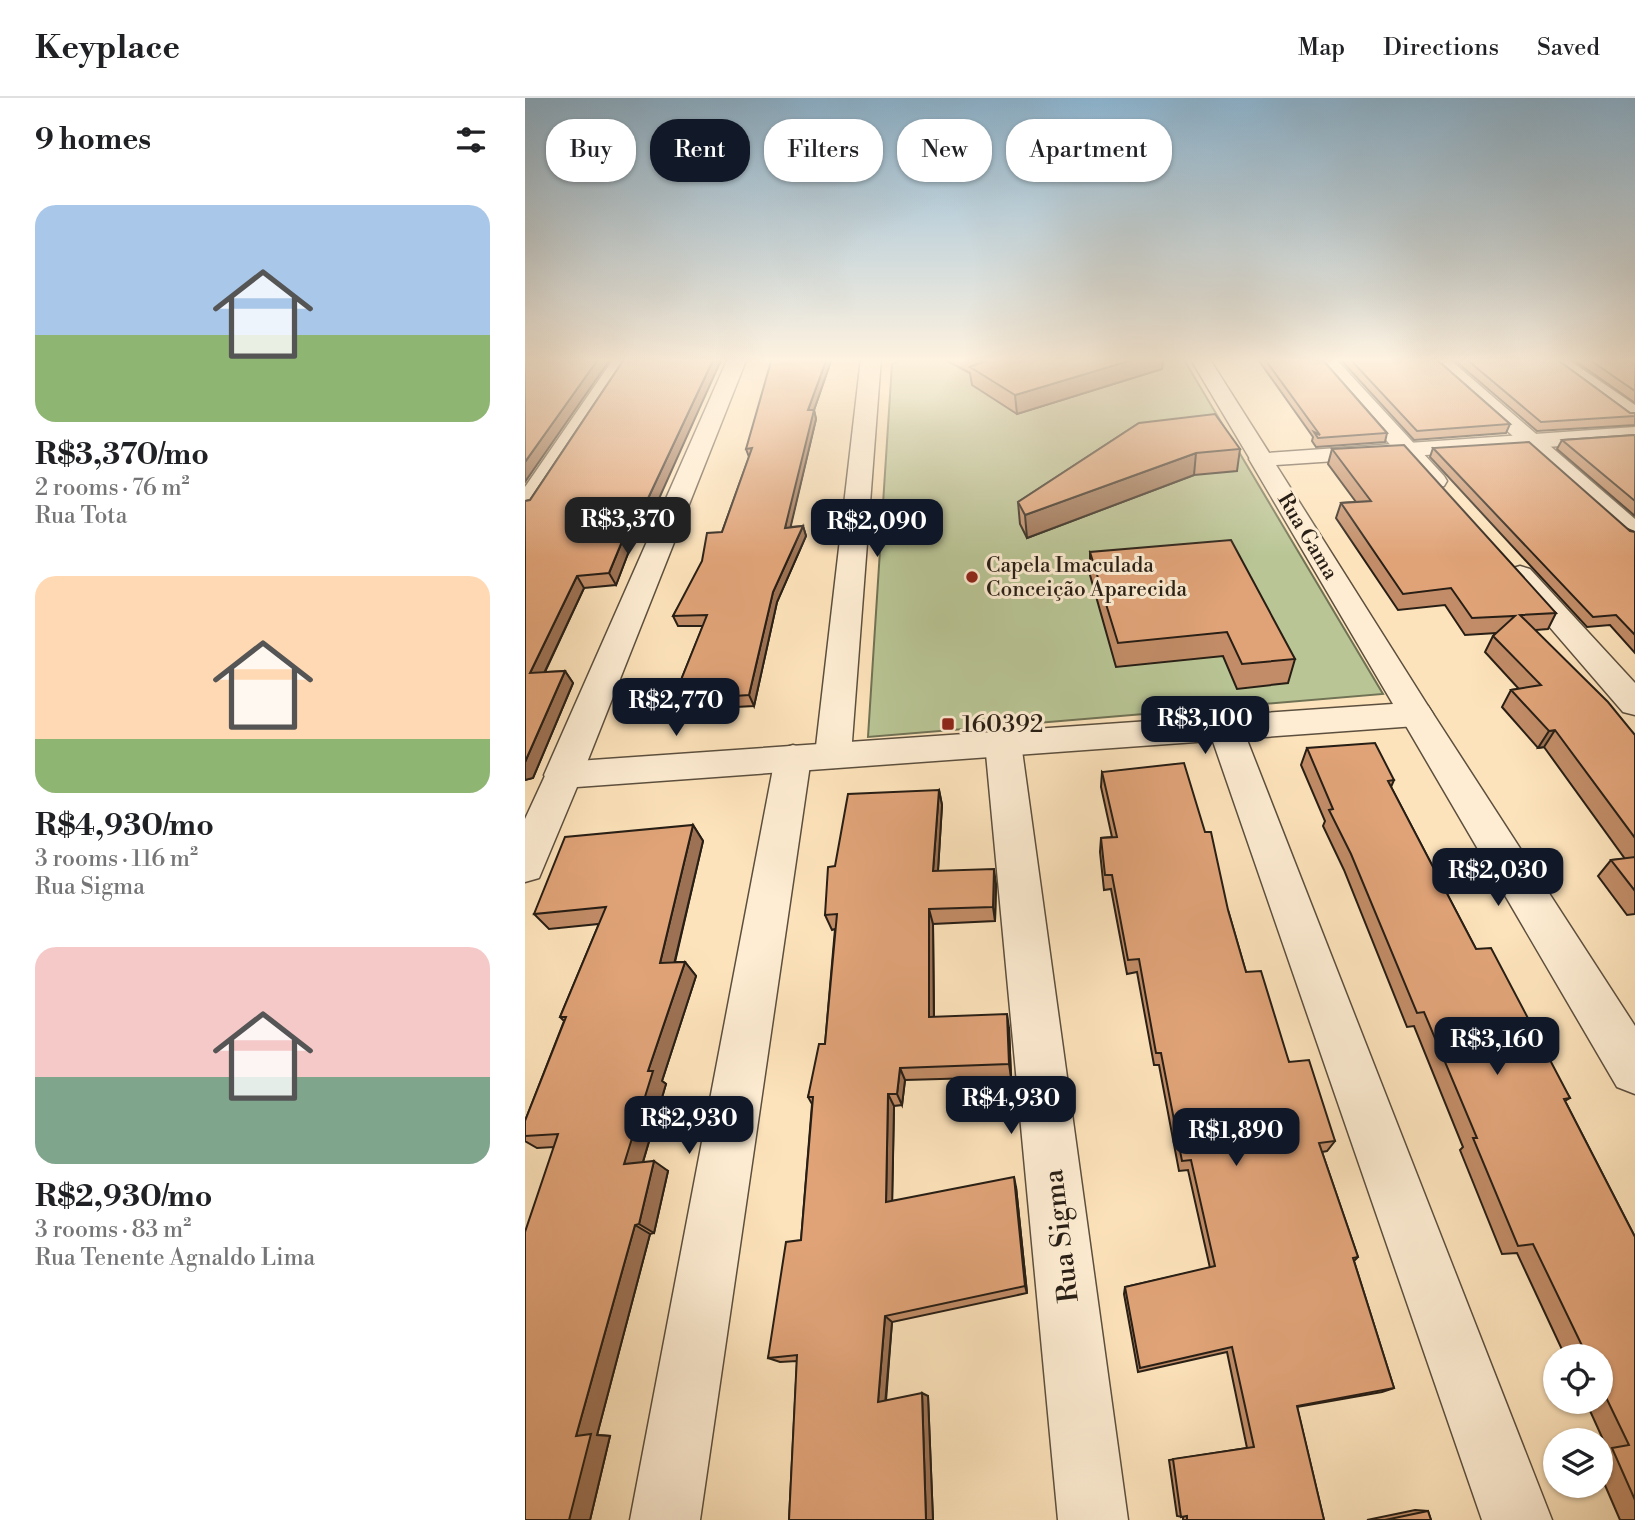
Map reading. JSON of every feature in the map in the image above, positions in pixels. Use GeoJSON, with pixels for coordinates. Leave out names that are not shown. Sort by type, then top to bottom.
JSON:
{"type":"FeatureCollection","features":[{"type":"Feature","properties":{"kind":"street"},"geometry":{"type":"LineString","coordinates":[[525,505],[579,424]]}},
{"type":"Feature","properties":{"kind":"street"},"geometry":{"type":"LineString","coordinates":[[525,866],[710,424]]}},
{"type":"Feature","properties":{"kind":"street"},"geometry":{"type":"LineString","coordinates":[[833,755],[865,424]]}},
{"type":"Feature","properties":{"kind":"street","name":"Rua Gama"},"geometry":{"type":"LineString","coordinates":[[1240,424],[1635,1070]]}},
{"type":"Feature","properties":{"kind":"street"},"geometry":{"type":"LineString","coordinates":[[1385,424],[1450,497]]}},
{"type":"Feature","properties":{"kind":"street"},"geometry":{"type":"LineString","coordinates":[[1510,424],[1635,533]]}},
{"type":"Feature","properties":{"kind":"street"},"geometry":{"type":"LineString","coordinates":[[1261,459],[1635,434]]}},
{"type":"Feature","properties":{"kind":"street"},"geometry":{"type":"LineString","coordinates":[[1505,559],[1635,704]]}},
{"type":"Feature","properties":{"kind":"street"},"geometry":{"type":"LineString","coordinates":[[563,775],[1416,714]]}},
{"type":"Feature","properties":{"kind":"street"},"geometry":{"type":"LineString","coordinates":[[1225,727],[1517,1520]]}},
{"type":"Feature","properties":{"kind":"street","name":"Rua Sigma"},"geometry":{"type":"LineString","coordinates":[[1003,743],[1093,1520]]}},
{"type":"Feature","properties":{"kind":"street"},"geometry":{"type":"LineString","coordinates":[[665,1520],[793,758]]}},
{"type":"Feature","properties":{"kind":"green space"},"geometry":{"type":"Polygon","coordinates":[[[888,424],[1222,424],[1383,694],[868,737],[888,424]]]}},
{"type":"Feature","properties":{"kind":"building"},"geometry":{"type":"Polygon","coordinates":[[[525,424],[552,424],[525,462],[525,424]]]}},
{"type":"Feature","properties":{"kind":"building"},"geometry":{"type":"Polygon","coordinates":[[[581,424],[683,424],[643,509],[635,510],[609,573],[577,576],[530,673],[565,671],[525,762],[525,501],[530,500],[581,424]]]}},
{"type":"Feature","properties":{"kind":"building"},"geometry":{"type":"Polygon","coordinates":[[[753,424],[810,424],[785,528],[803,526],[773,592],[749,695],[673,700],[707,615],[673,616],[702,561],[707,533],[722,532],[752,448],[746,449],[753,424]]]}},
{"type":"Feature","properties":{"kind":"building"},"geometry":{"type":"Polygon","coordinates":[[[1137,424],[1222,424],[1240,449],[1196,453],[1025,515],[1018,502],[1137,424]]]}},
{"type":"Feature","properties":{"kind":"building"},"geometry":{"type":"Polygon","coordinates":[[[1312,424],[1379,424],[1387,433],[1318,438],[1314,432],[1320,435],[1312,424]]]}},
{"type":"Feature","properties":{"kind":"building"},"geometry":{"type":"Polygon","coordinates":[[[1411,424],[1505,424],[1417,431],[1411,424]]]}},
{"type":"Feature","properties":{"kind":"building"},"geometry":{"type":"Polygon","coordinates":[[[1635,435],[1635,501],[1562,440],[1635,435]]]}},
{"type":"Feature","properties":{"kind":"building"},"geometry":{"type":"Polygon","coordinates":[[[1529,442],[1630,531],[1635,532],[1635,635],[1616,615],[1593,617],[1433,448],[1529,442]]]}},
{"type":"Feature","properties":{"kind":"building"},"geometry":{"type":"Polygon","coordinates":[[[1404,445],[1556,613],[1520,615],[1608,702],[1635,735],[1635,838],[1555,730],[1549,731],[1511,690],[1541,685],[1493,636],[1515,616],[1472,618],[1451,588],[1403,594],[1341,503],[1371,501],[1332,449],[1404,445]]]}},
{"type":"Feature","properties":{"kind":"building"},"geometry":{"type":"Polygon","coordinates":[[[1231,540],[1295,659],[1242,664],[1227,632],[1118,643],[1090,552],[1231,540]]]}},
{"type":"Feature","properties":{"kind":"building"},"geometry":{"type":"Polygon","coordinates":[[[1375,743],[1394,780],[1388,781],[1476,949],[1491,948],[1570,1098],[1564,1099],[1635,1237],[1635,1500],[1613,1450],[1613,1448],[1629,1445],[1613,1412],[1613,1344],[1581,1344],[1533,1244],[1518,1246],[1473,1138],[1477,1138],[1424,1012],[1417,1013],[1351,854],[1329,810],[1333,809],[1307,748],[1375,743]]]}},
{"type":"Feature","properties":{"kind":"building"},"geometry":{"type":"Polygon","coordinates":[[[1184,763],[1205,832],[1211,832],[1228,910],[1246,972],[1261,971],[1289,1062],[1309,1060],[1335,1141],[1319,1143],[1358,1257],[1353,1258],[1394,1388],[1297,1406],[1324,1520],[1187,1520],[1187,1516],[1181,1517],[1173,1459],[1254,1447],[1232,1347],[1140,1368],[1125,1287],[1215,1266],[1191,1160],[1182,1161],[1161,1053],[1156,1053],[1139,959],[1128,960],[1112,875],[1105,875],[1101,838],[1117,837],[1102,772],[1184,763]]]}},
{"type":"Feature","properties":{"kind":"building"},"geometry":{"type":"Polygon","coordinates":[[[939,790],[933,871],[994,869],[993,907],[929,909],[929,1017],[1007,1014],[1009,1064],[900,1068],[897,1094],[888,1094],[886,1202],[1014,1177],[1025,1286],[885,1316],[878,1402],[922,1393],[926,1520],[789,1520],[797,1355],[768,1358],[786,1242],[801,1240],[813,1097],[808,1097],[819,1044],[825,1044],[837,914],[825,915],[828,867],[835,866],[848,794],[939,790]]]}},
{"type":"Feature","properties":{"kind":"building"},"geometry":{"type":"Polygon","coordinates":[[[693,825],[660,963],[685,962],[648,1071],[653,1071],[624,1164],[654,1161],[639,1224],[635,1225],[576,1436],[591,1434],[569,1520],[525,1520],[525,1232],[558,1134],[525,1136],[525,1121],[566,1017],[560,1017],[606,907],[534,914],[565,837],[693,825]]]}},
{"type":"Feature","properties":{"kind":"building"},"geometry":{"type":"Polygon","coordinates":[[[1635,857],[1635,891],[1611,860],[1635,857]]]}},
{"type":"Feature","properties":{"kind":"building"},"geometry":{"type":"Polygon","coordinates":[[[1428,1511],[1431,1520],[1385,1520],[1428,1511]]]}},
{"type":"Feature","properties":{"kind":"place","name":"Capela Imaculada Conceição Aparecida"},"geometry":{"type":"Point","coordinates":[972,577]}},
{"type":"Feature","properties":{"kind":"place","name":"160392"},"geometry":{"type":"Point","coordinates":[948,724]}}]}
